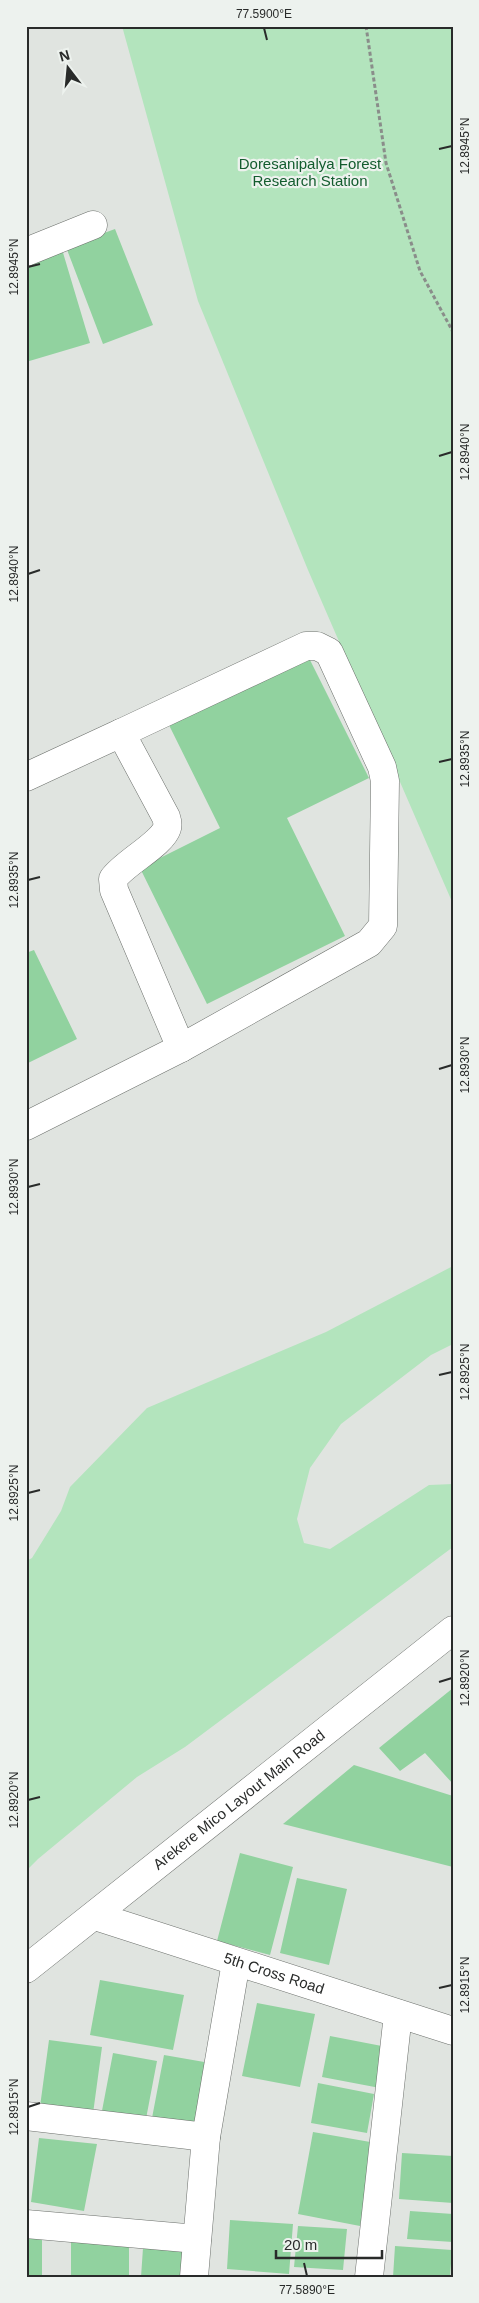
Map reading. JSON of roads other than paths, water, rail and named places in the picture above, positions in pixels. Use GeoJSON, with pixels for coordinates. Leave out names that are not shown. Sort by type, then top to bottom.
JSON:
{"type":"FeatureCollection","features":[{"type":"Feature","properties":{"kind":"street"},"geometry":{"type":"LineString","coordinates":[[26,252],[93,225]]}},
{"type":"Feature","properties":{"kind":"street"},"geometry":{"type":"LineString","coordinates":[[26,777],[306,646],[317,646],[329,652],[382,766],[385,781],[383,926],[369,943],[181,1048],[30,1115]]}},
{"type":"Feature","properties":{"kind":"street"},"geometry":{"type":"LineString","coordinates":[[121,733],[166,817],[167,828],[162,836],[118,871],[112,879],[114,890],[181,1048]]}},
{"type":"Feature","properties":{"kind":"street","name":"Arekere Mico Layout Main Road"},"geometry":{"type":"LineString","coordinates":[[26,1969],[453,1630]]}},
{"type":"Feature","properties":{"kind":"street","name":"5th Cross Road"},"geometry":{"type":"LineString","coordinates":[[95,1916],[453,2031]]}},
{"type":"Feature","properties":{"kind":"street"},"geometry":{"type":"LineString","coordinates":[[194,2277],[206,2137],[236,1962]]}},
{"type":"Feature","properties":{"kind":"street"},"geometry":{"type":"LineString","coordinates":[[369,2277],[398,2014]]}},
{"type":"Feature","properties":{"kind":"street"},"geometry":{"type":"LineString","coordinates":[[26,2116],[206,2137]]}},
{"type":"Feature","properties":{"kind":"street"},"geometry":{"type":"LineString","coordinates":[[26,2224],[197,2239]]}},
{"type":"Feature","properties":{"kind":"park label","name":"Doresanipalya Forest Research Station"},"geometry":{"type":"Point","coordinates":[310,172]}}]}
